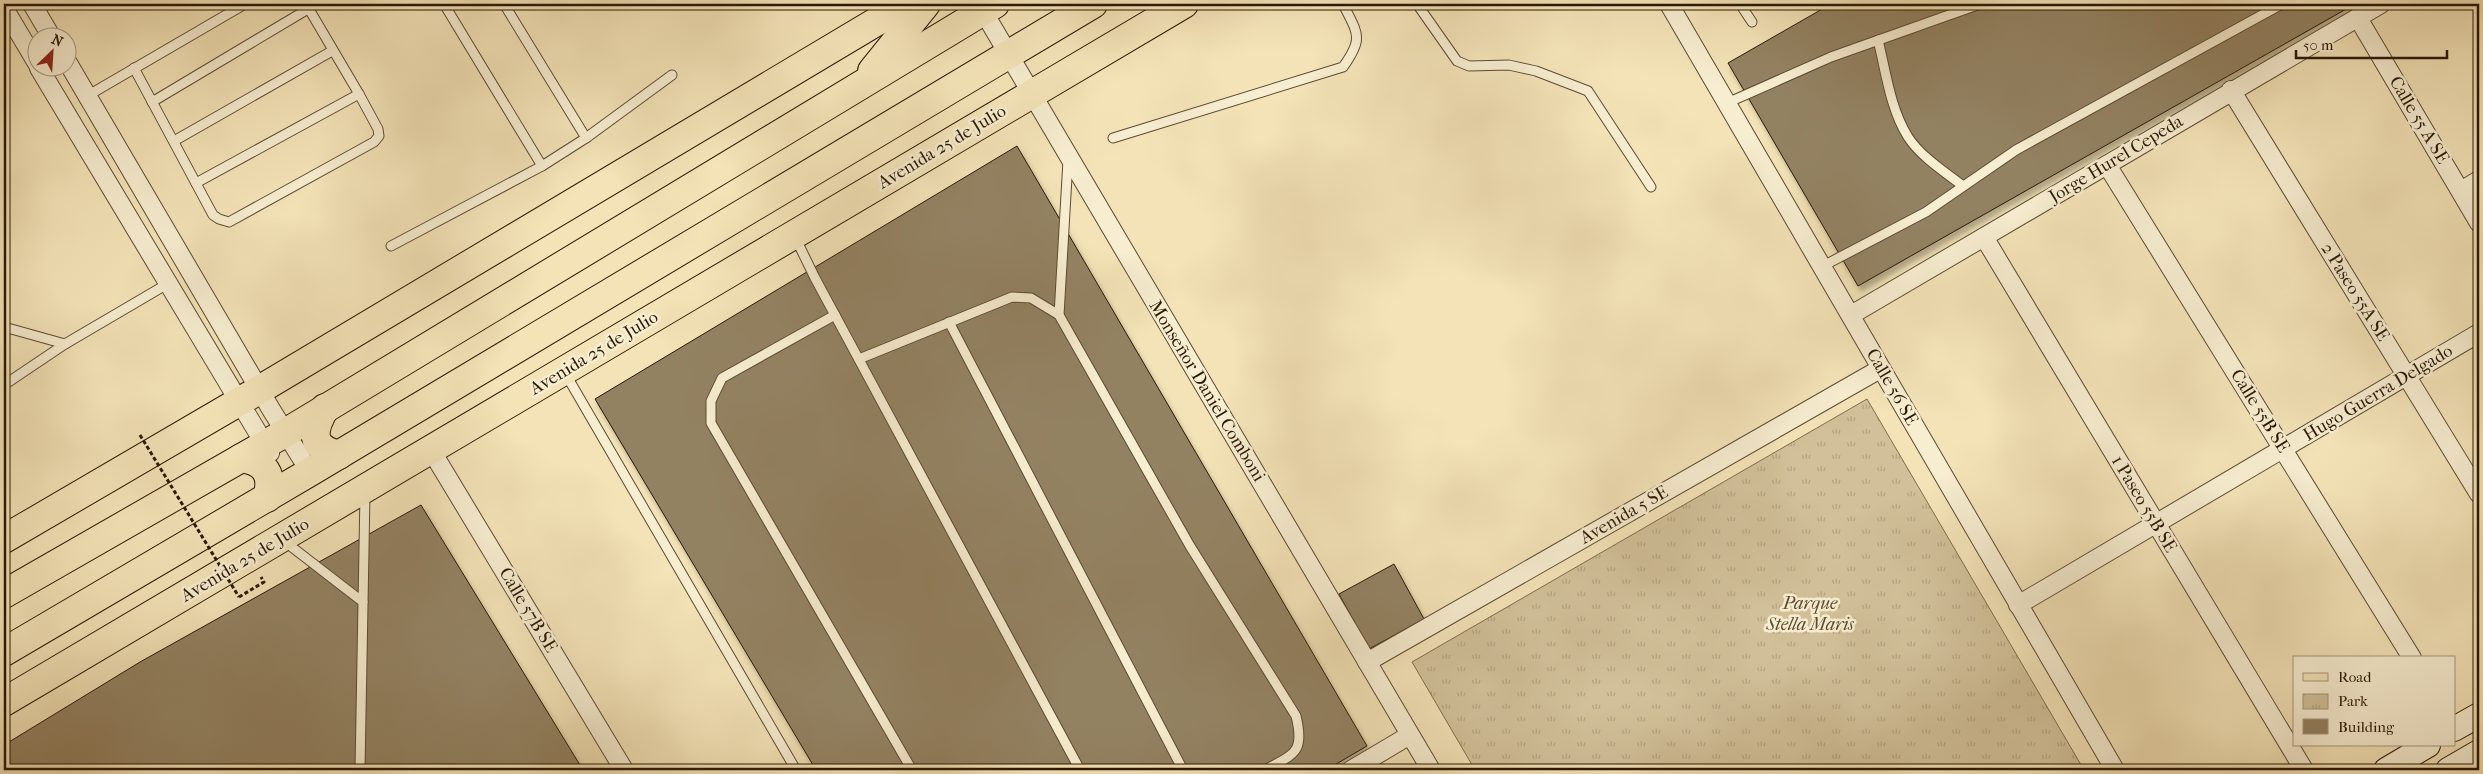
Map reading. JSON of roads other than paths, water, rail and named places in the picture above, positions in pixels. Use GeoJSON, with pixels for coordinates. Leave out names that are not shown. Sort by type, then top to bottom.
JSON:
{"type":"FeatureCollection","features":[{"type":"Feature","properties":{"kind":"main road"},"geometry":{"type":"LineString","coordinates":[[4,539],[250,395],[906,4]]}},
{"type":"Feature","properties":{"kind":"main road"},"geometry":{"type":"LineString","coordinates":[[861,85],[926,4]]}},
{"type":"Feature","properties":{"kind":"main road"},"geometry":{"type":"LineString","coordinates":[[4,652],[339,455],[1093,4]]}},
{"type":"Feature","properties":{"kind":"main road","name":"Avenida 25 de Julio"},"geometry":{"type":"LineString","coordinates":[[4,702],[1184,4]]}},
{"type":"Feature","properties":{"kind":"main road"},"geometry":{"type":"LineString","coordinates":[[4,594],[275,438],[989,7]]}},
{"type":"Feature","properties":{"kind":"main road"},"geometry":{"type":"LineString","coordinates":[[325,408],[315,425],[315,438],[321,447],[339,455]]}},
{"type":"Feature","properties":{"kind":"main road"},"geometry":{"type":"LineString","coordinates":[[241,458],[253,459],[266,471],[270,487],[288,485]]}},
{"type":"Feature","properties":{"kind":"main road"},"geometry":{"type":"LineString","coordinates":[[2456,727],[2479,715]]}},
{"type":"Feature","properties":{"kind":"main road"},"geometry":{"type":"LineString","coordinates":[[2386,770],[2426,746]]}},
{"type":"Feature","properties":{"kind":"main road"},"geometry":{"type":"LineString","coordinates":[[2448,770],[2479,752]]}},
{"type":"Feature","properties":{"kind":"street"},"geometry":{"type":"LineString","coordinates":[[32,4],[46,28]]}},
{"type":"Feature","properties":{"kind":"street","name":"Calle 56 SE"},"geometry":{"type":"LineString","coordinates":[[1669,4],[2114,770]]}},
{"type":"Feature","properties":{"kind":"street","name":"Jorge Hurel Cepeda"},"geometry":{"type":"LineString","coordinates":[[1851,315],[2231,90],[2381,4]]}},
{"type":"Feature","properties":{"kind":"street","name":"Monseñor Daniel Comboni"},"geometry":{"type":"LineString","coordinates":[[989,7],[1008,54],[1431,770]]}},
{"type":"Feature","properties":{"kind":"street"},"geometry":{"type":"LineString","coordinates":[[4,8],[28,49]]}},
{"type":"Feature","properties":{"kind":"street","name":"Calle 55 A SE"},"geometry":{"type":"LineString","coordinates":[[2358,18],[2479,223]]}},
{"type":"Feature","properties":{"kind":"street"},"geometry":{"type":"LineString","coordinates":[[45,78],[169,283],[250,395]]}},
{"type":"Feature","properties":{"kind":"street"},"geometry":{"type":"LineString","coordinates":[[77,78],[190,272],[250,395],[275,438],[288,485]]}},
{"type":"Feature","properties":{"kind":"street","name":"2 Paseo 55A SE"},"geometry":{"type":"LineString","coordinates":[[2231,90],[2479,494]]}},
{"type":"Feature","properties":{"kind":"street","name":"Calle 55B SE"},"geometry":{"type":"LineString","coordinates":[[2107,165],[2411,656]]}},
{"type":"Feature","properties":{"kind":"street"},"geometry":{"type":"LineString","coordinates":[[2461,191],[2479,180]]}},
{"type":"Feature","properties":{"kind":"street","name":"1 Paseo 55B SE"},"geometry":{"type":"LineString","coordinates":[[1984,237],[2304,770]]}},
{"type":"Feature","properties":{"kind":"street"},"geometry":{"type":"LineString","coordinates":[[169,283],[190,272]]}},
{"type":"Feature","properties":{"kind":"street","name":"Hugo Guerra Delgado"},"geometry":{"type":"LineString","coordinates":[[2018,605],[2479,333]]}},
{"type":"Feature","properties":{"kind":"street","name":"Avenida 5 SE"},"geometry":{"type":"LineString","coordinates":[[1367,662],[1880,369]]}},
{"type":"Feature","properties":{"kind":"street"},"geometry":{"type":"LineString","coordinates":[[275,438],[288,485]]}},
{"type":"Feature","properties":{"kind":"street","name":"Calle 57B SE"},"geometry":{"type":"LineString","coordinates":[[431,450],[624,770]]}},
{"type":"Feature","properties":{"kind":"street"},"geometry":{"type":"LineString","coordinates":[[1351,770],[1410,735]]}},
{"type":"Feature","properties":{"kind":"lane"},"geometry":{"type":"LineString","coordinates":[[87,96],[244,4]]}},
{"type":"Feature","properties":{"kind":"lane"},"geometry":{"type":"LineString","coordinates":[[504,4],[586,138]]}},
{"type":"Feature","properties":{"kind":"lane"},"geometry":{"type":"LineString","coordinates":[[1114,138],[1342,67],[1356,48],[1356,30],[1342,4]]}},
{"type":"Feature","properties":{"kind":"lane"},"geometry":{"type":"LineString","coordinates":[[1418,4],[1457,61],[1469,66],[1509,65],[1536,71],[1588,91],[1651,187]]}},
{"type":"Feature","properties":{"kind":"lane"},"geometry":{"type":"LineString","coordinates":[[1740,4],[1752,22]]}},
{"type":"Feature","properties":{"kind":"lane"},"geometry":{"type":"LineString","coordinates":[[1727,103],[1831,57],[1980,4]]}},
{"type":"Feature","properties":{"kind":"lane"},"geometry":{"type":"LineString","coordinates":[[1822,266],[1926,212],[2016,150],[2282,4]]}},
{"type":"Feature","properties":{"kind":"lane"},"geometry":{"type":"LineString","coordinates":[[446,5],[542,166]]}},
{"type":"Feature","properties":{"kind":"lane"},"geometry":{"type":"LineString","coordinates":[[134,68],[152,102],[174,141],[213,215],[229,222],[374,142],[379,136],[378,129],[359,94],[307,6],[152,102]]}},
{"type":"Feature","properties":{"kind":"lane"},"geometry":{"type":"LineString","coordinates":[[1878,40],[1895,111],[1909,138],[1931,161],[1963,186]]}},
{"type":"Feature","properties":{"kind":"lane"},"geometry":{"type":"LineString","coordinates":[[174,141],[332,51]]}},
{"type":"Feature","properties":{"kind":"lane"},"geometry":{"type":"LineString","coordinates":[[392,246],[542,166],[586,138],[672,75]]}},
{"type":"Feature","properties":{"kind":"lane"},"geometry":{"type":"LineString","coordinates":[[196,183],[359,94]]}},
{"type":"Feature","properties":{"kind":"lane"},"geometry":{"type":"LineString","coordinates":[[1059,314],[1069,156]]}},
{"type":"Feature","properties":{"kind":"lane"},"geometry":{"type":"LineString","coordinates":[[794,234],[859,360],[1080,770]]}},
{"type":"Feature","properties":{"kind":"lane"},"geometry":{"type":"LineString","coordinates":[[4,385],[66,344],[169,283]]}},
{"type":"Feature","properties":{"kind":"lane"},"geometry":{"type":"LineString","coordinates":[[859,360],[1012,297],[1031,298],[1059,314],[1190,546],[1296,716],[1301,737],[1293,754],[1265,770]]}},
{"type":"Feature","properties":{"kind":"lane"},"geometry":{"type":"LineString","coordinates":[[835,315],[722,378],[712,401],[711,423],[912,770]]}},
{"type":"Feature","properties":{"kind":"lane"},"geometry":{"type":"LineString","coordinates":[[950,322],[1183,770]]}},
{"type":"Feature","properties":{"kind":"lane"},"geometry":{"type":"LineString","coordinates":[[4,327],[66,344]]}},
{"type":"Feature","properties":{"kind":"lane"},"geometry":{"type":"LineString","coordinates":[[564,371],[796,770]]}},
{"type":"Feature","properties":{"kind":"lane"},"geometry":{"type":"LineString","coordinates":[[360,770],[365,489]]}},
{"type":"Feature","properties":{"kind":"lane"},"geometry":{"type":"LineString","coordinates":[[280,539],[363,602]]}},
{"type":"Feature","properties":{"kind":"park label","name":"Parque Stella Maris"},"geometry":{"type":"Point","coordinates":[1810,613]}}]}
